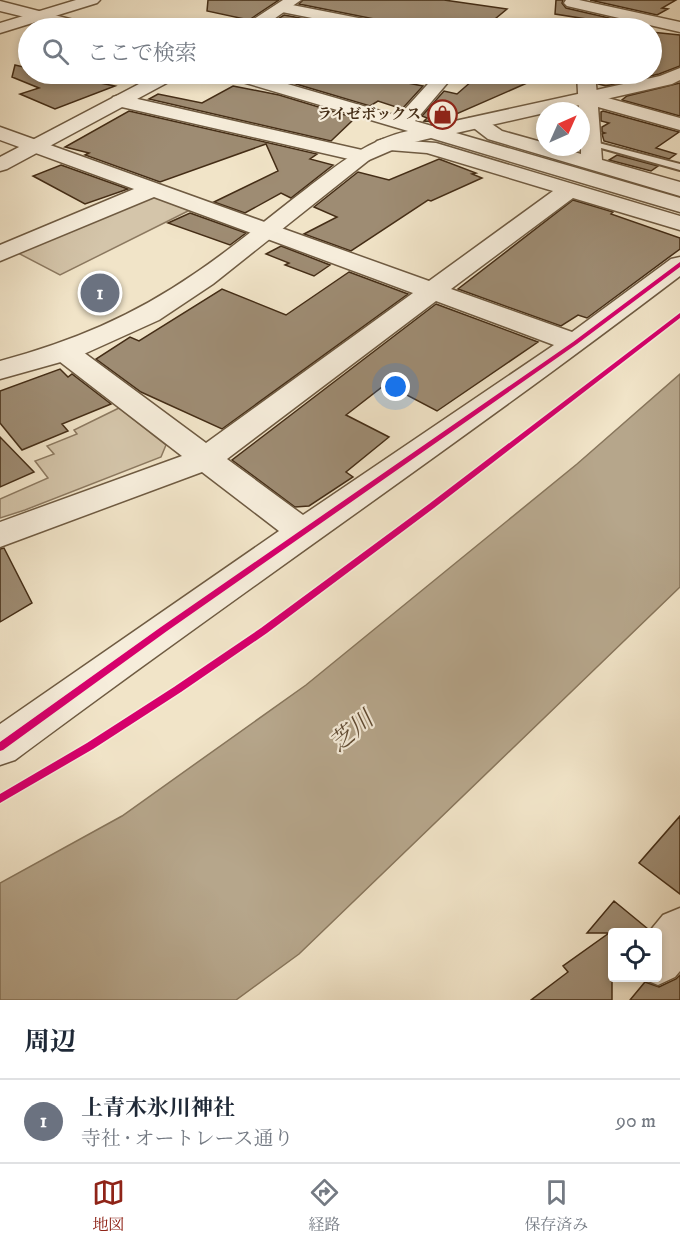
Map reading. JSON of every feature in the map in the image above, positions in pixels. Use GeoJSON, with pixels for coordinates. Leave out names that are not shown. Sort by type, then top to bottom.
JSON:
{"type":"FeatureCollection","features":[{"type":"Feature","properties":{"kind":"street"},"geometry":{"type":"LineString","coordinates":[[32,18],[92,0]]}},
{"type":"Feature","properties":{"kind":"street"},"geometry":{"type":"LineString","coordinates":[[572,2],[577,18]]}},
{"type":"Feature","properties":{"kind":"street"},"geometry":{"type":"LineString","coordinates":[[572,2],[641,18]]}},
{"type":"Feature","properties":{"kind":"street"},"geometry":{"type":"LineString","coordinates":[[266,18],[288,4],[344,18]]}},
{"type":"Feature","properties":{"kind":"street"},"geometry":{"type":"LineString","coordinates":[[0,6],[52,18]]}},
{"type":"Feature","properties":{"kind":"street"},"geometry":{"type":"LineString","coordinates":[[0,28],[18,22]]}},
{"type":"Feature","properties":{"kind":"street"},"geometry":{"type":"LineString","coordinates":[[662,23],[680,27]]}},
{"type":"Feature","properties":{"kind":"street"},"geometry":{"type":"LineString","coordinates":[[662,81],[680,73]]}},
{"type":"Feature","properties":{"kind":"street"},"geometry":{"type":"LineString","coordinates":[[0,165],[38,147],[151,84]]}},
{"type":"Feature","properties":{"kind":"street"},"geometry":{"type":"LineString","coordinates":[[269,84],[680,205]]}},
{"type":"Feature","properties":{"kind":"street"},"geometry":{"type":"LineString","coordinates":[[403,123],[437,84]]}},
{"type":"Feature","properties":{"kind":"street"},"geometry":{"type":"LineString","coordinates":[[587,84],[592,164]]}},
{"type":"Feature","properties":{"kind":"street"},"geometry":{"type":"LineString","coordinates":[[0,370],[65,352],[150,314],[204,279],[362,156],[384,145],[432,132],[649,84]]}},
{"type":"Feature","properties":{"kind":"street"},"geometry":{"type":"LineString","coordinates":[[588,98],[680,124]]}},
{"type":"Feature","properties":{"kind":"street"},"geometry":{"type":"LineString","coordinates":[[120,101],[362,156]]}},
{"type":"Feature","properties":{"kind":"street"},"geometry":{"type":"LineString","coordinates":[[476,122],[495,135],[680,189]]}},
{"type":"Feature","properties":{"kind":"street"},"geometry":{"type":"LineString","coordinates":[[0,133],[575,343]]}},
{"type":"Feature","properties":{"kind":"street"},"geometry":{"type":"LineString","coordinates":[[384,145],[429,147],[680,223]]}},
{"type":"Feature","properties":{"kind":"street"},"geometry":{"type":"LineString","coordinates":[[0,254],[153,189]]}},
{"type":"Feature","properties":{"kind":"street"},"geometry":{"type":"LineString","coordinates":[[0,535],[207,459],[570,189]]}},
{"type":"Feature","properties":{"kind":"street"},"geometry":{"type":"LineString","coordinates":[[0,747],[575,343],[680,264]]}},
{"type":"Feature","properties":{"kind":"street"},"geometry":{"type":"LineString","coordinates":[[65,352],[303,532]]}},
{"type":"Feature","properties":{"kind":"street"},"geometry":{"type":"LineString","coordinates":[[662,954],[680,932]]}},
{"type":"Feature","properties":{"kind":"lane"},"geometry":{"type":"LineString","coordinates":[[591,142],[680,167]]}},
{"type":"Feature","properties":{"kind":"shaded area"},"geometry":{"type":"Polygon","coordinates":[[[147,197],[158,197],[192,209],[60,275],[18,253],[147,197]]]}},
{"type":"Feature","properties":{"kind":"shaded area"},"geometry":{"type":"Polygon","coordinates":[[[119,408],[166,445],[161,457],[0,518],[0,499],[48,478],[35,461],[54,454],[47,446],[77,434],[74,430],[119,408]]]}},
{"type":"Feature","properties":{"kind":"water","name":"芝川"},"geometry":{"type":"Polygon","coordinates":[[[680,374],[680,587],[299,954],[236,1000],[0,1000],[0,883],[122,816],[306,685],[577,464],[680,374]]]}},
{"type":"Feature","properties":{"kind":"building"},"geometry":{"type":"Polygon","coordinates":[[[208,0],[279,0],[252,18],[240,18],[207,11],[208,0]]]}},
{"type":"Feature","properties":{"kind":"building"},"geometry":{"type":"Polygon","coordinates":[[[303,0],[444,0],[507,9],[496,18],[369,18],[299,4],[303,0]]]}},
{"type":"Feature","properties":{"kind":"building"},"geometry":{"type":"Polygon","coordinates":[[[556,0],[563,0],[562,3],[566,8],[609,18],[580,18],[555,14],[556,0]]]}},
{"type":"Feature","properties":{"kind":"building"},"geometry":{"type":"Polygon","coordinates":[[[590,0],[676,0],[662,8],[668,9],[657,15],[590,0]]]}},
{"type":"Feature","properties":{"kind":"building"},"geometry":{"type":"Polygon","coordinates":[[[284,15],[300,18],[279,18],[284,15]]]}},
{"type":"Feature","properties":{"kind":"building"},"geometry":{"type":"Polygon","coordinates":[[[662,33],[680,35],[680,66],[662,73],[662,33]]]}},
{"type":"Feature","properties":{"kind":"building"},"geometry":{"type":"Polygon","coordinates":[[[15,65],[18,66],[18,79],[12,77],[15,65]]]}},
{"type":"Feature","properties":{"kind":"building"},"geometry":{"type":"Polygon","coordinates":[[[680,83],[680,116],[622,100],[627,96],[680,83]]]}},
{"type":"Feature","properties":{"kind":"building"},"geometry":{"type":"Polygon","coordinates":[[[29,84],[115,86],[55,109],[20,94],[39,88],[29,84]]]}},
{"type":"Feature","properties":{"kind":"building"},"geometry":{"type":"Polygon","coordinates":[[[296,84],[413,84],[423,86],[402,109],[378,101],[370,106],[296,84]]]}},
{"type":"Feature","properties":{"kind":"building"},"geometry":{"type":"Polygon","coordinates":[[[468,84],[525,84],[438,122],[424,121],[427,118],[422,116],[444,91],[457,94],[468,84]]]}},
{"type":"Feature","properties":{"kind":"building"},"geometry":{"type":"Polygon","coordinates":[[[233,86],[279,95],[355,118],[331,141],[149,99],[158,94],[202,103],[233,86]]]}},
{"type":"Feature","properties":{"kind":"building"},"geometry":{"type":"Polygon","coordinates":[[[129,111],[317,154],[310,159],[333,165],[291,198],[281,193],[245,213],[214,202],[278,171],[266,144],[160,182],[85,155],[89,153],[65,147],[129,111]]]}},
{"type":"Feature","properties":{"kind":"building"},"geometry":{"type":"Polygon","coordinates":[[[603,111],[679,132],[656,148],[676,154],[669,159],[604,141],[602,134],[605,133],[602,132],[602,127],[609,123],[601,121],[603,111]]]}},
{"type":"Feature","properties":{"kind":"building"},"geometry":{"type":"Polygon","coordinates":[[[617,155],[658,166],[651,171],[609,160],[617,155]]]}},
{"type":"Feature","properties":{"kind":"building"},"geometry":{"type":"Polygon","coordinates":[[[439,159],[476,173],[472,174],[482,178],[431,201],[428,200],[351,251],[304,234],[337,217],[314,207],[358,172],[389,180],[439,159]]]}},
{"type":"Feature","properties":{"kind":"building"},"geometry":{"type":"Polygon","coordinates":[[[61,165],[128,189],[85,204],[33,176],[61,165]]]}},
{"type":"Feature","properties":{"kind":"building"},"geometry":{"type":"Polygon","coordinates":[[[573,200],[613,212],[611,214],[680,238],[680,249],[587,318],[578,315],[561,326],[458,289],[573,200]]]}},
{"type":"Feature","properties":{"kind":"building"},"geometry":{"type":"Polygon","coordinates":[[[190,213],[246,233],[230,245],[168,223],[190,213]]]}},
{"type":"Feature","properties":{"kind":"building"},"geometry":{"type":"Polygon","coordinates":[[[281,246],[330,265],[314,276],[285,265],[289,263],[266,254],[281,246]]]}},
{"type":"Feature","properties":{"kind":"building"},"geometry":{"type":"Polygon","coordinates":[[[349,272],[408,294],[222,429],[141,392],[96,359],[130,337],[139,341],[222,289],[286,315],[349,272]]]}},
{"type":"Feature","properties":{"kind":"building"},"geometry":{"type":"Polygon","coordinates":[[[436,304],[538,342],[437,411],[386,384],[346,415],[389,437],[346,472],[353,477],[309,506],[295,507],[232,460],[436,304]]]}},
{"type":"Feature","properties":{"kind":"building"},"geometry":{"type":"Polygon","coordinates":[[[60,369],[68,377],[72,374],[111,404],[62,424],[68,431],[22,450],[0,423],[0,391],[60,369]]]}},
{"type":"Feature","properties":{"kind":"building"},"geometry":{"type":"Polygon","coordinates":[[[0,437],[34,472],[0,487],[0,437]]]}},
{"type":"Feature","properties":{"kind":"building"},"geometry":{"type":"Polygon","coordinates":[[[4,548],[32,603],[0,622],[0,549],[4,548]]]}},
{"type":"Feature","properties":{"kind":"building"},"geometry":{"type":"Polygon","coordinates":[[[680,816],[680,894],[639,863],[680,816]]]}},
{"type":"Feature","properties":{"kind":"building"},"geometry":{"type":"Polygon","coordinates":[[[614,901],[647,928],[608,928],[608,933],[587,933],[614,901]]]}},
{"type":"Feature","properties":{"kind":"building"},"geometry":{"type":"Polygon","coordinates":[[[608,934],[608,982],[612,982],[612,1000],[531,1000],[568,972],[563,966],[608,934]]]}},
{"type":"Feature","properties":{"kind":"building"},"geometry":{"type":"Polygon","coordinates":[[[680,975],[680,1000],[630,1000],[645,982],[659,987],[680,975]]]}},
{"type":"Feature","properties":{"kind":"cycle path"},"geometry":{"type":"LineString","coordinates":[[0,747],[164,629],[575,343],[680,264]]}},
{"type":"Feature","properties":{"kind":"cycle path"},"geometry":{"type":"LineString","coordinates":[[0,799],[90,746],[178,690],[264,630],[432,506],[680,315]]}},
{"type":"Feature","properties":{"kind":"place","name":"ライゼボックス"},"geometry":{"type":"Point","coordinates":[442,114]}},
{"type":"Feature","properties":{"kind":"place","name":"上青木氷川神社"},"geometry":{"type":"Point","coordinates":[100,293]}}]}
